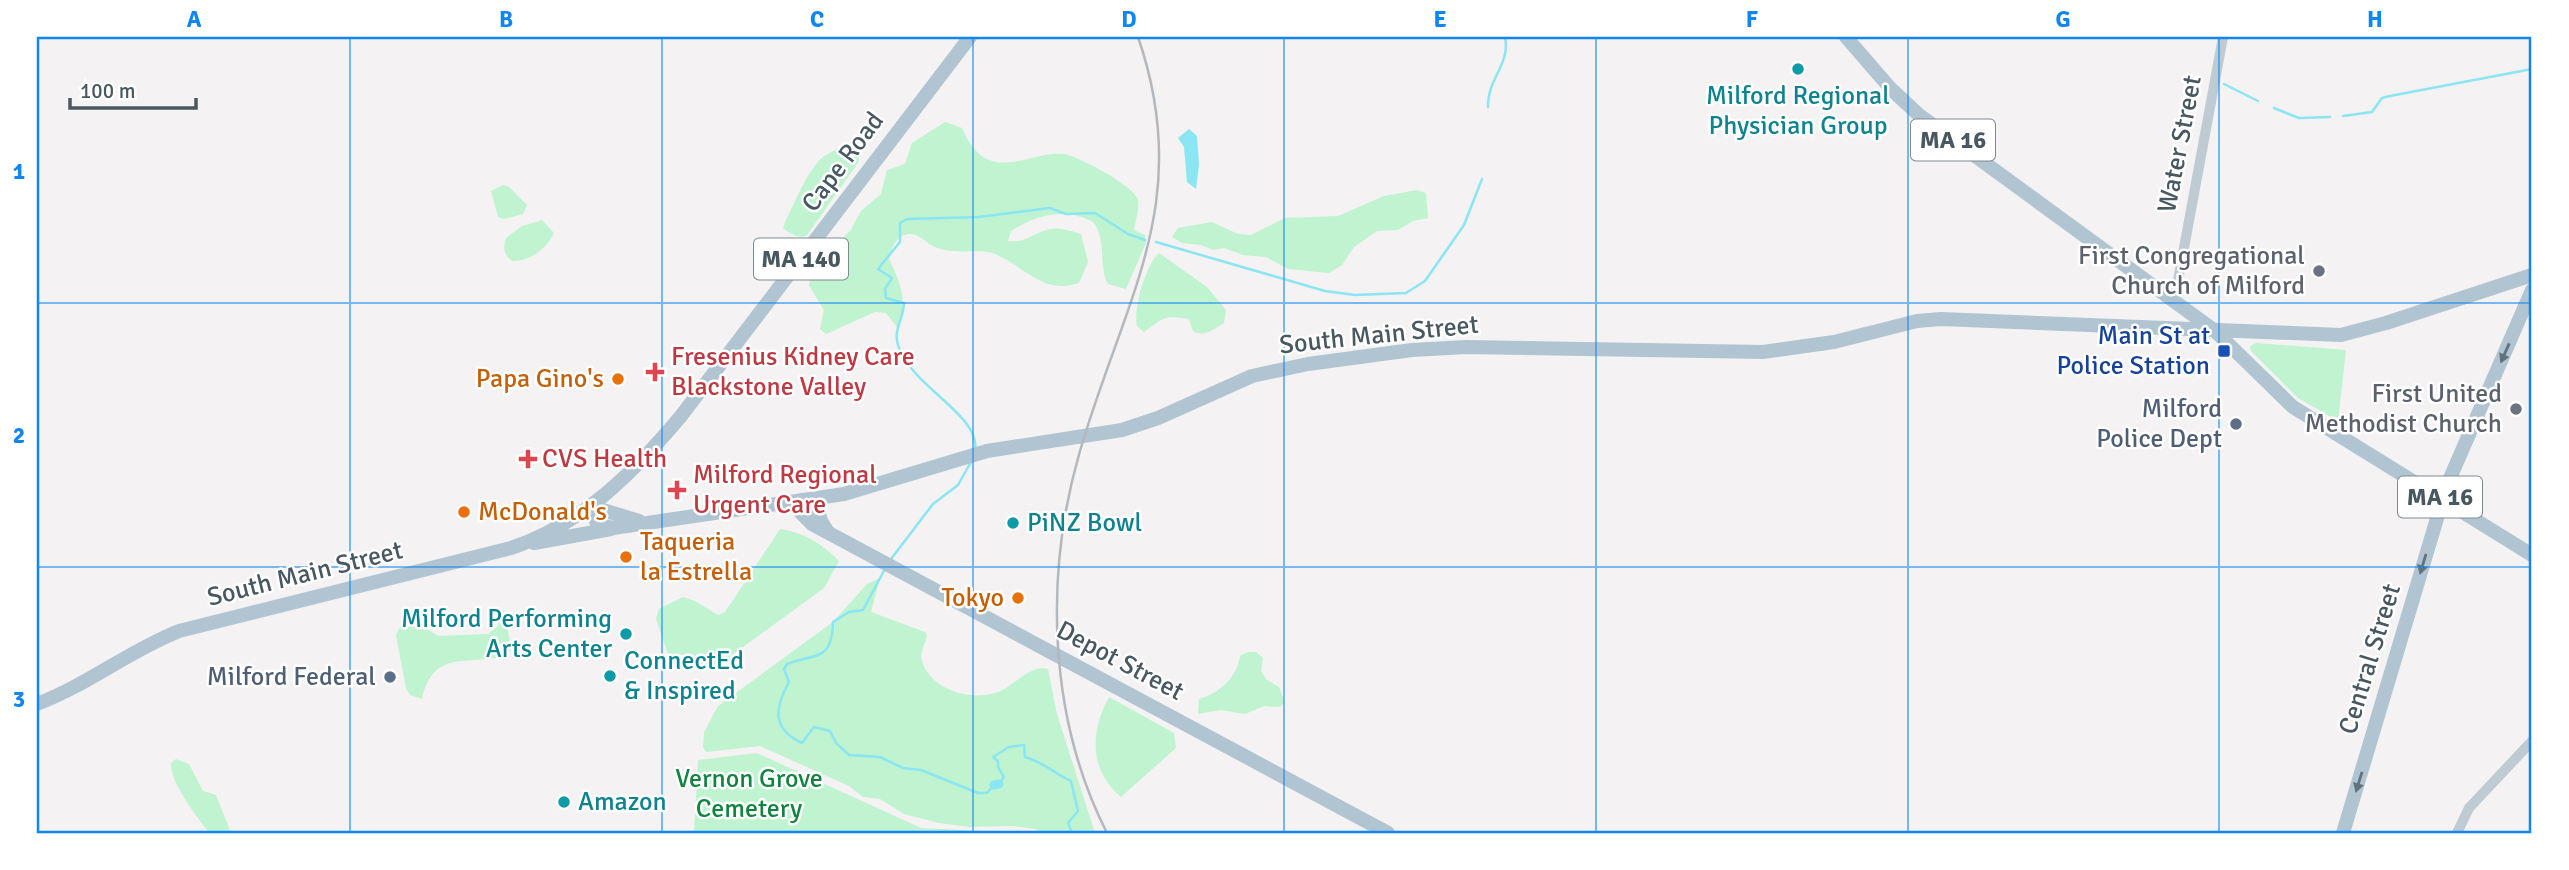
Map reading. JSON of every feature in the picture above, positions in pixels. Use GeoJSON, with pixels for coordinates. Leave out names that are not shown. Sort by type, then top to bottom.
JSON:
{"type":"FeatureCollection","features":[{"type":"Feature","properties":{"kind":"main road","name":"Cape Road"},"geometry":{"type":"LineString","coordinates":[[590,506],[627,476],[707,383],[970,37]]}},
{"type":"Feature","properties":{"kind":"main road","name":"MA 16"},"geometry":{"type":"LineString","coordinates":[[1846,37],[1891,89],[1919,115],[2214,331],[2293,407],[2532,555]]}},
{"type":"Feature","properties":{"kind":"main road","name":"South Main Street"},"geometry":{"type":"LineString","coordinates":[[37,704],[69,690],[138,649],[179,631],[522,544],[590,506],[621,523],[816,498],[868,488],[975,454],[1135,426],[1240,380],[1270,371],[1420,350],[1475,347],[1763,352],[1834,342],[1917,321],[1941,319],[2349,334],[2532,275]]}},
{"type":"Feature","properties":{"kind":"main road","name":"Central Street"},"geometry":{"type":"LineString","coordinates":[[2343,833],[2443,499],[2532,290]]}},
{"type":"Feature","properties":{"kind":"main road"},"geometry":{"type":"LineString","coordinates":[[522,544],[621,523],[617,502],[627,476]]}},
{"type":"Feature","properties":{"kind":"main road"},"geometry":{"type":"LineString","coordinates":[[816,498],[820,518],[829,533]]}},
{"type":"Feature","properties":{"kind":"main road"},"geometry":{"type":"LineString","coordinates":[[801,500],[801,513],[808,522]]}},
{"type":"Feature","properties":{"kind":"main road","name":"Depot Street"},"geometry":{"type":"LineString","coordinates":[[780,502],[808,522],[1388,833]]}},
{"type":"Feature","properties":{"kind":"street","name":"Water Street"},"geometry":{"type":"LineString","coordinates":[[2174,302],[2223,37]]}},
{"type":"Feature","properties":{"kind":"street"},"geometry":{"type":"LineString","coordinates":[[2457,833],[2469,808],[2532,741]]}},
{"type":"Feature","properties":{"kind":"green space"},"geometry":{"type":"Polygon","coordinates":[[[945,122],[962,128],[976,151],[989,160],[1007,162],[1064,154],[1104,172],[1133,192],[1138,205],[1134,230],[1145,235],[1146,243],[1126,289],[1108,284],[1103,269],[1100,236],[1093,222],[1072,215],[1051,215],[1030,221],[1011,231],[1008,241],[1026,239],[1055,229],[1081,234],[1088,262],[1079,283],[1066,286],[1044,283],[995,254],[939,249],[918,236],[906,234],[897,240],[889,259],[902,293],[903,310],[897,327],[886,313],[875,312],[826,334],[820,329],[824,310],[809,285],[811,275],[824,256],[851,230],[861,211],[881,194],[887,170],[905,164],[912,143],[945,122]]]}},
{"type":"Feature","properties":{"kind":"green space"},"geometry":{"type":"Polygon","coordinates":[[[846,143],[854,144],[860,151],[858,163],[807,235],[798,236],[788,232],[783,228],[785,222],[812,170],[822,158],[846,143]]]}},
{"type":"Feature","properties":{"kind":"green space"},"geometry":{"type":"Polygon","coordinates":[[[503,185],[509,187],[527,205],[523,214],[504,219],[498,217],[491,191],[503,185]]]}},
{"type":"Feature","properties":{"kind":"green space"},"geometry":{"type":"Polygon","coordinates":[[[1417,190],[1426,193],[1428,218],[1413,221],[1398,230],[1377,231],[1354,247],[1342,265],[1329,273],[1288,269],[1266,257],[1243,255],[1224,248],[1213,250],[1201,245],[1182,243],[1172,237],[1178,228],[1212,222],[1238,234],[1251,235],[1285,218],[1338,216],[1384,196],[1417,190]]]}},
{"type":"Feature","properties":{"kind":"green space"},"geometry":{"type":"Polygon","coordinates":[[[542,220],[554,233],[551,239],[531,257],[512,261],[505,251],[506,238],[522,226],[542,220]]]}},
{"type":"Feature","properties":{"kind":"green space"},"geometry":{"type":"Polygon","coordinates":[[[1159,253],[1207,287],[1226,310],[1224,323],[1201,334],[1193,331],[1189,319],[1164,319],[1144,332],[1137,326],[1137,309],[1142,287],[1159,253]]]}},
{"type":"Feature","properties":{"kind":"green space"},"geometry":{"type":"Polygon","coordinates":[[[2256,343],[2346,350],[2338,421],[2298,398],[2251,351],[2250,346],[2256,343]]]}},
{"type":"Feature","properties":{"kind":"green space"},"geometry":{"type":"Polygon","coordinates":[[[780,529],[812,540],[839,561],[824,588],[717,666],[709,669],[685,655],[668,654],[656,619],[659,609],[683,597],[718,615],[725,612],[780,529]]]}},
{"type":"Feature","properties":{"kind":"green space"},"geometry":{"type":"Polygon","coordinates":[[[880,578],[871,612],[925,632],[927,635],[922,661],[926,671],[942,686],[963,694],[985,695],[1002,690],[1034,670],[1048,669],[1057,714],[1095,833],[1042,833],[1035,829],[1012,826],[969,827],[939,823],[904,814],[880,799],[863,797],[849,786],[760,746],[706,752],[703,747],[704,732],[718,706],[833,622],[867,584],[880,578]]]}},
{"type":"Feature","properties":{"kind":"green space"},"geometry":{"type":"Polygon","coordinates":[[[504,610],[511,648],[508,655],[444,665],[427,683],[422,699],[410,695],[406,688],[396,635],[401,625],[416,622],[438,636],[488,634],[497,627],[504,610]]]}},
{"type":"Feature","properties":{"kind":"green space"},"geometry":{"type":"Polygon","coordinates":[[[1256,652],[1263,658],[1261,671],[1267,680],[1279,687],[1285,703],[1279,707],[1264,706],[1245,714],[1221,710],[1198,714],[1199,699],[1214,693],[1226,683],[1235,671],[1240,656],[1256,652]]]}},
{"type":"Feature","properties":{"kind":"green space"},"geometry":{"type":"Polygon","coordinates":[[[1109,697],[1174,733],[1176,748],[1121,797],[1103,775],[1096,750],[1098,724],[1109,697]]]}},
{"type":"Feature","properties":{"kind":"green space","name":"Vernon Grove Cemetery"},"geometry":{"type":"Polygon","coordinates":[[[757,753],[921,828],[1031,833],[694,833],[698,760],[757,753]]]}},
{"type":"Feature","properties":{"kind":"green space"},"geometry":{"type":"Polygon","coordinates":[[[176,759],[189,764],[203,791],[216,795],[231,833],[210,833],[199,819],[185,800],[175,779],[171,763],[176,759]]]}},
{"type":"Feature","properties":{"kind":"water"},"geometry":{"type":"Polygon","coordinates":[[[1189,129],[1197,136],[1199,165],[1196,189],[1187,182],[1184,147],[1178,138],[1189,129]]]}},
{"type":"Feature","properties":{"kind":"waterway"},"geometry":{"type":"LineString","coordinates":[[1488,107],[1491,88],[1505,55],[1505,37]]}},
{"type":"Feature","properties":{"kind":"waterway"},"geometry":{"type":"LineString","coordinates":[[2343,116],[2372,112],[2382,98],[2390,96],[2532,69]]}},
{"type":"Feature","properties":{"kind":"waterway"},"geometry":{"type":"LineString","coordinates":[[2224,84],[2258,101]]}},
{"type":"Feature","properties":{"kind":"waterway"},"geometry":{"type":"LineString","coordinates":[[2274,108],[2299,118],[2330,117]]}},
{"type":"Feature","properties":{"kind":"waterway"},"geometry":{"type":"LineString","coordinates":[[1156,242],[1325,291],[1355,295],[1406,293],[1425,281],[1464,225],[1482,179]]}},
{"type":"Feature","properties":{"kind":"waterway"},"geometry":{"type":"LineString","coordinates":[[975,450],[974,437],[967,425],[957,412],[916,374],[898,345],[897,334],[904,303],[886,298],[885,289],[892,278],[878,269],[900,242],[900,223],[907,219],[979,217],[1050,208],[1066,214],[1095,213],[1128,234],[1145,240]]}},
{"type":"Feature","properties":{"kind":"waterway"},"geometry":{"type":"LineString","coordinates":[[891,559],[933,504],[958,485],[972,460]]}},
{"type":"Feature","properties":{"kind":"waterway"},"geometry":{"type":"LineString","coordinates":[[886,567],[863,610],[849,612],[833,622],[832,635],[826,650],[787,664],[784,669],[789,682],[779,709],[781,724],[785,731],[802,743],[814,727],[830,731],[836,743],[849,755],[880,757],[903,768],[921,770],[978,793],[987,793],[994,785]]}},
{"type":"Feature","properties":{"kind":"waterway"},"geometry":{"type":"LineString","coordinates":[[999,784],[1004,777],[998,767],[998,761],[993,757],[1009,747],[1024,745],[1025,757],[1071,781],[1078,811],[1068,823],[1072,833]]}},
{"type":"Feature","properties":{"kind":"waterway"},"geometry":{"type":"LineString","coordinates":[[994,785],[999,784]]}},
{"type":"Feature","properties":{"kind":"railway"},"geometry":{"type":"LineString","coordinates":[[1107,833],[1087,788],[1073,742],[1063,694],[1057,595],[1068,498],[1097,396],[1133,297],[1147,249],[1156,200],[1159,150],[1154,96],[1138,37]]}},
{"type":"Feature","properties":{"kind":"place","name":"Milford Regional Physician Group"},"geometry":{"type":"Point","coordinates":[1798,69]}},
{"type":"Feature","properties":{"kind":"place","name":"First Congregational Church of Milford"},"geometry":{"type":"Point","coordinates":[2319,271]}},
{"type":"Feature","properties":{"kind":"place","name":"Main St at Police Station"},"geometry":{"type":"Point","coordinates":[2224,351]}},
{"type":"Feature","properties":{"kind":"place","name":"Fresenius Kidney Care Blackstone Valley"},"geometry":{"type":"Point","coordinates":[655,372]}},
{"type":"Feature","properties":{"kind":"place","name":"Papa Gino's"},"geometry":{"type":"Point","coordinates":[618,379]}},
{"type":"Feature","properties":{"kind":"place","name":"First United Methodist Church"},"geometry":{"type":"Point","coordinates":[2516,409]}},
{"type":"Feature","properties":{"kind":"place","name":"Milford Police Dept"},"geometry":{"type":"Point","coordinates":[2236,424]}},
{"type":"Feature","properties":{"kind":"place","name":"CVS Health"},"geometry":{"type":"Point","coordinates":[528,459]}},
{"type":"Feature","properties":{"kind":"place","name":"Milford Regional Urgent Care"},"geometry":{"type":"Point","coordinates":[677,490]}},
{"type":"Feature","properties":{"kind":"place","name":"McDonald's"},"geometry":{"type":"Point","coordinates":[464,512]}},
{"type":"Feature","properties":{"kind":"place","name":"PiNZ Bowl"},"geometry":{"type":"Point","coordinates":[1013,523]}},
{"type":"Feature","properties":{"kind":"place","name":"Taqueria la Estrella"},"geometry":{"type":"Point","coordinates":[626,557]}},
{"type":"Feature","properties":{"kind":"place","name":"Tokyo"},"geometry":{"type":"Point","coordinates":[1018,598]}},
{"type":"Feature","properties":{"kind":"place","name":"Milford Performing Arts Center"},"geometry":{"type":"Point","coordinates":[626,634]}},
{"type":"Feature","properties":{"kind":"place","name":"ConnectEd & Inspired"},"geometry":{"type":"Point","coordinates":[610,676]}},
{"type":"Feature","properties":{"kind":"place","name":"Milford Federal"},"geometry":{"type":"Point","coordinates":[390,677]}},
{"type":"Feature","properties":{"kind":"place","name":"Amazon"},"geometry":{"type":"Point","coordinates":[564,802]}}]}
